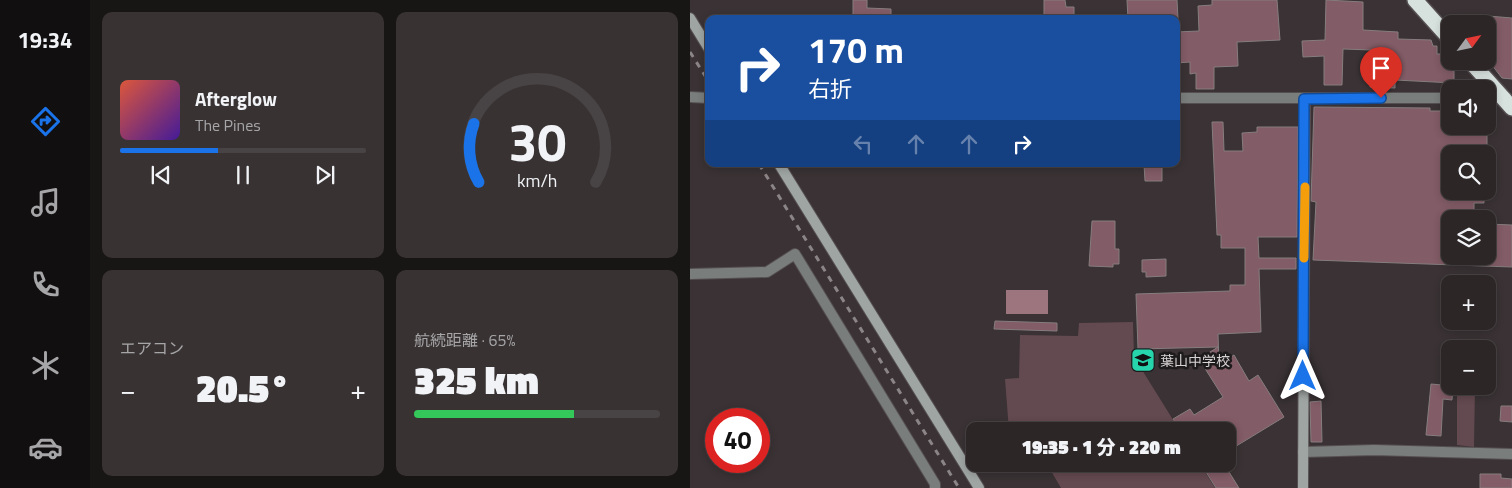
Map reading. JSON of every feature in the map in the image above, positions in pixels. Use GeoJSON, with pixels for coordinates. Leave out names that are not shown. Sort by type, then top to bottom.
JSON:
{"type":"FeatureCollection","features":[{"type":"Feature","properties":{"kind":"highway"},"geometry":{"type":"LineString","coordinates":[[1415,0],[1441,29]]}},
{"type":"Feature","properties":{"kind":"highway"},"geometry":{"type":"LineString","coordinates":[[1478,70],[1503,100]]}},
{"type":"Feature","properties":{"kind":"street"},"geometry":{"type":"LineString","coordinates":[[690,18],[705,42]]}},
{"type":"Feature","properties":{"kind":"street"},"geometry":{"type":"LineString","coordinates":[[690,98],[705,98]]}},
{"type":"Feature","properties":{"kind":"street"},"geometry":{"type":"LineString","coordinates":[[1180,98],[1441,98]]}},
{"type":"Feature","properties":{"kind":"street"},"geometry":{"type":"LineString","coordinates":[[1303,488],[1304,99]]}},
{"type":"Feature","properties":{"kind":"street"},"geometry":{"type":"LineString","coordinates":[[781,167],[979,488]]}},
{"type":"Feature","properties":{"kind":"street"},"geometry":{"type":"LineString","coordinates":[[690,274],[767,272],[795,254],[935,484],[935,488]]}},
{"type":"Feature","properties":{"kind":"street"},"geometry":{"type":"LineString","coordinates":[[1303,452],[1374,450],[1512,454]]}},
{"type":"Feature","properties":{"kind":"shaded area"},"geometry":{"type":"Polygon","coordinates":[[[1006,290],[1048,290],[1048,314],[1006,314],[1006,290]]]}},
{"type":"Feature","properties":{"kind":"shaded area"},"geometry":{"type":"Polygon","coordinates":[[[1133,322],[1134,357],[1174,422],[1008,422],[1005,379],[1019,378],[1020,335],[1078,336],[1079,323],[1133,322]]]}},
{"type":"Feature","properties":{"kind":"shaded area"},"geometry":{"type":"Polygon","coordinates":[[[1457,395],[1475,395],[1474,447],[1457,445],[1457,395]]]}},
{"type":"Feature","properties":{"kind":"shaded area"},"geometry":{"type":"Polygon","coordinates":[[[1052,472],[1205,472],[1215,488],[1061,488],[1052,472]]]}},
{"type":"Feature","properties":{"kind":"building"},"geometry":{"type":"Polygon","coordinates":[[[853,0],[867,0],[867,8],[891,9],[891,15],[853,15],[853,0]]]}},
{"type":"Feature","properties":{"kind":"building"},"geometry":{"type":"Polygon","coordinates":[[[1044,0],[1065,0],[1066,7],[1074,7],[1074,15],[1044,15],[1044,0]]]}},
{"type":"Feature","properties":{"kind":"building"},"geometry":{"type":"Polygon","coordinates":[[[1127,0],[1177,0],[1178,15],[1128,15],[1127,0]]]}},
{"type":"Feature","properties":{"kind":"building"},"geometry":{"type":"Polygon","coordinates":[[[1212,0],[1277,0],[1280,40],[1237,42],[1238,66],[1214,67],[1214,89],[1196,89],[1196,73],[1190,74],[1190,62],[1180,63],[1180,32],[1199,31],[1198,6],[1212,5],[1212,0]]]}},
{"type":"Feature","properties":{"kind":"building"},"geometry":{"type":"Polygon","coordinates":[[[1326,0],[1363,2],[1363,30],[1398,32],[1398,39],[1431,40],[1433,46],[1437,46],[1437,54],[1441,54],[1441,70],[1454,70],[1454,80],[1441,80],[1441,82],[1395,80],[1395,88],[1370,87],[1372,50],[1343,49],[1342,85],[1324,85],[1324,56],[1303,57],[1302,41],[1325,40],[1326,0]]]}},
{"type":"Feature","properties":{"kind":"building"},"geometry":{"type":"Polygon","coordinates":[[[1496,17],[1512,18],[1512,79],[1502,78],[1496,70],[1496,17]]]}},
{"type":"Feature","properties":{"kind":"building"},"geometry":{"type":"Polygon","coordinates":[[[1314,107],[1430,108],[1430,111],[1441,111],[1441,135],[1487,135],[1487,145],[1441,145],[1441,200],[1484,200],[1484,203],[1474,203],[1474,210],[1441,210],[1441,265],[1313,260],[1316,202],[1311,201],[1314,107]]]}},
{"type":"Feature","properties":{"kind":"building"},"geometry":{"type":"Polygon","coordinates":[[[1212,122],[1223,122],[1224,151],[1243,151],[1242,133],[1257,132],[1257,127],[1298,127],[1297,237],[1258,237],[1259,258],[1296,258],[1296,269],[1259,269],[1261,332],[1218,334],[1219,364],[1234,355],[1249,381],[1258,375],[1284,417],[1236,446],[1236,422],[1175,422],[1173,419],[1190,409],[1194,415],[1223,397],[1199,359],[1218,347],[1138,349],[1136,294],[1230,291],[1230,285],[1245,285],[1245,248],[1221,248],[1221,235],[1217,235],[1212,122]]]}},
{"type":"Feature","properties":{"kind":"building"},"geometry":{"type":"Polygon","coordinates":[[[1144,167],[1162,167],[1162,181],[1145,181],[1144,167]]]}},
{"type":"Feature","properties":{"kind":"building"},"geometry":{"type":"Polygon","coordinates":[[[1092,221],[1115,221],[1115,249],[1119,249],[1119,264],[1113,264],[1113,267],[1089,266],[1092,221]]]}},
{"type":"Feature","properties":{"kind":"building"},"geometry":{"type":"Polygon","coordinates":[[[1496,224],[1512,225],[1512,267],[1455,265],[1496,265],[1496,224]]]}},
{"type":"Feature","properties":{"kind":"building"},"geometry":{"type":"Polygon","coordinates":[[[1166,259],[1166,276],[1146,277],[1146,272],[1142,272],[1142,260],[1166,259]]]}},
{"type":"Feature","properties":{"kind":"building"},"geometry":{"type":"Polygon","coordinates":[[[995,321],[1057,323],[1057,331],[994,329],[995,321]]]}},
{"type":"Feature","properties":{"kind":"building"},"geometry":{"type":"Polygon","coordinates":[[[1431,384],[1441,385],[1441,395],[1452,395],[1452,400],[1443,399],[1441,436],[1426,435],[1431,384]]]}},
{"type":"Feature","properties":{"kind":"building"},"geometry":{"type":"Polygon","coordinates":[[[1321,401],[1322,442],[1311,442],[1310,402],[1321,401]]]}},
{"type":"Feature","properties":{"kind":"building"},"geometry":{"type":"Polygon","coordinates":[[[1501,406],[1512,406],[1512,422],[1500,421],[1501,406]]]}},
{"type":"Feature","properties":{"kind":"building"},"geometry":{"type":"Polygon","coordinates":[[[1206,472],[1229,472],[1239,488],[1216,488],[1206,472]]]}},
{"type":"Feature","properties":{"kind":"building"},"geometry":{"type":"Polygon","coordinates":[[[1480,474],[1501,474],[1501,478],[1512,479],[1512,488],[1480,488],[1480,474]]]}},
{"type":"Feature","properties":{"kind":"railway"},"geometry":{"type":"LineString","coordinates":[[690,52],[705,76]]}},
{"type":"Feature","properties":{"kind":"railway"},"geometry":{"type":"LineString","coordinates":[[761,167],[959,488]]}},
{"type":"Feature","properties":{"kind":"slow traffic"},"geometry":{"type":"LineString","coordinates":[[1304,258],[1305,187]]}},
{"type":"Feature","properties":{"kind":"place","name":"葉山中学校"},"geometry":{"type":"Point","coordinates":[1143,360]}},
{"type":"Feature","properties":{"kind":"route"},"geometry":{"type":"LineString","coordinates":[[1303,376],[1304,99],[1381,98]]}}]}
